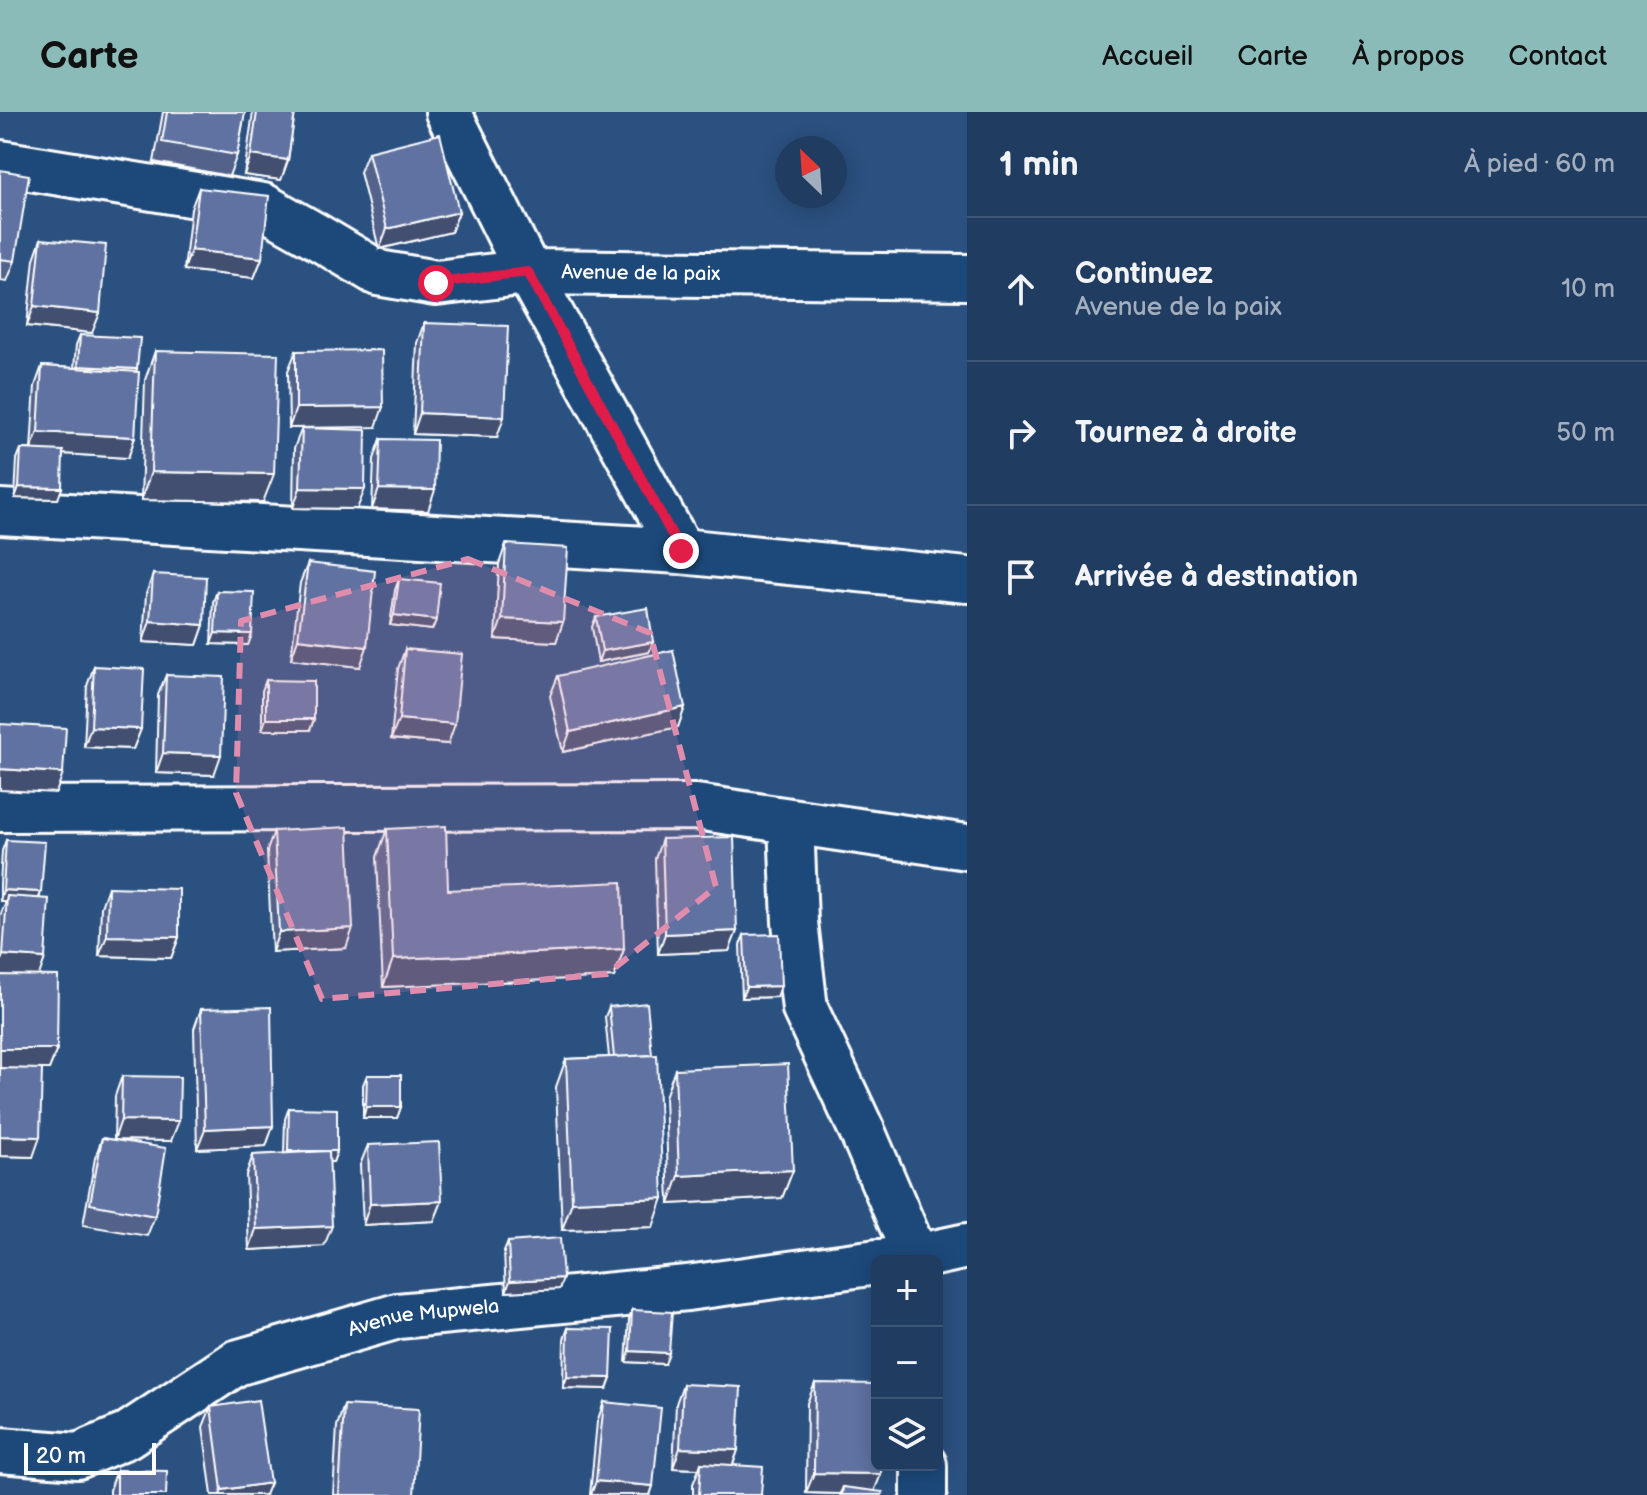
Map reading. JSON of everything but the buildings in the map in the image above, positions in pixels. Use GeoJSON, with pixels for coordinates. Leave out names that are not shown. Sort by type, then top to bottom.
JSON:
{"type":"FeatureCollection","features":[{"type":"Feature","properties":{"kind":"street"},"geometry":{"type":"LineString","coordinates":[[448,112],[528,272],[681,551]]}},
{"type":"Feature","properties":{"kind":"street","name":"Avenue de la paix"},"geometry":{"type":"LineString","coordinates":[[0,163],[263,206],[378,273],[436,283],[528,272],[967,277]]}},
{"type":"Feature","properties":{"kind":"street"},"geometry":{"type":"LineString","coordinates":[[0,512],[681,551],[967,580]]}},
{"type":"Feature","properties":{"kind":"street"},"geometry":{"type":"LineString","coordinates":[[0,809],[696,807],[967,847]]}},
{"type":"Feature","properties":{"kind":"street"},"geometry":{"type":"LineString","coordinates":[[791,822],[795,922],[805,1009],[862,1131],[898,1255]]}},
{"type":"Feature","properties":{"kind":"street","name":"Avenue Mupwela"},"geometry":{"type":"LineString","coordinates":[[923,1255],[967,1246]]}},
{"type":"Feature","properties":{"kind":"street","name":"Avenue Mupwela"},"geometry":{"type":"LineString","coordinates":[[0,1450],[78,1456],[126,1436],[236,1363],[398,1316],[687,1288],[871,1264]]}},
{"type":"Feature","properties":{"kind":"street"},"geometry":{"type":"LineString","coordinates":[[924,1471],[924,1495]]}},
{"type":"Feature","properties":{"kind":"highlighted area"},"geometry":{"type":"Polygon","coordinates":[[[468,559],[650,633],[716,887],[607,974],[322,999],[236,793],[241,621],[468,559]]]}},
{"type":"Feature","properties":{"kind":"route"},"geometry":{"type":"LineString","coordinates":[[436,283],[528,272],[681,551]]}}]}
